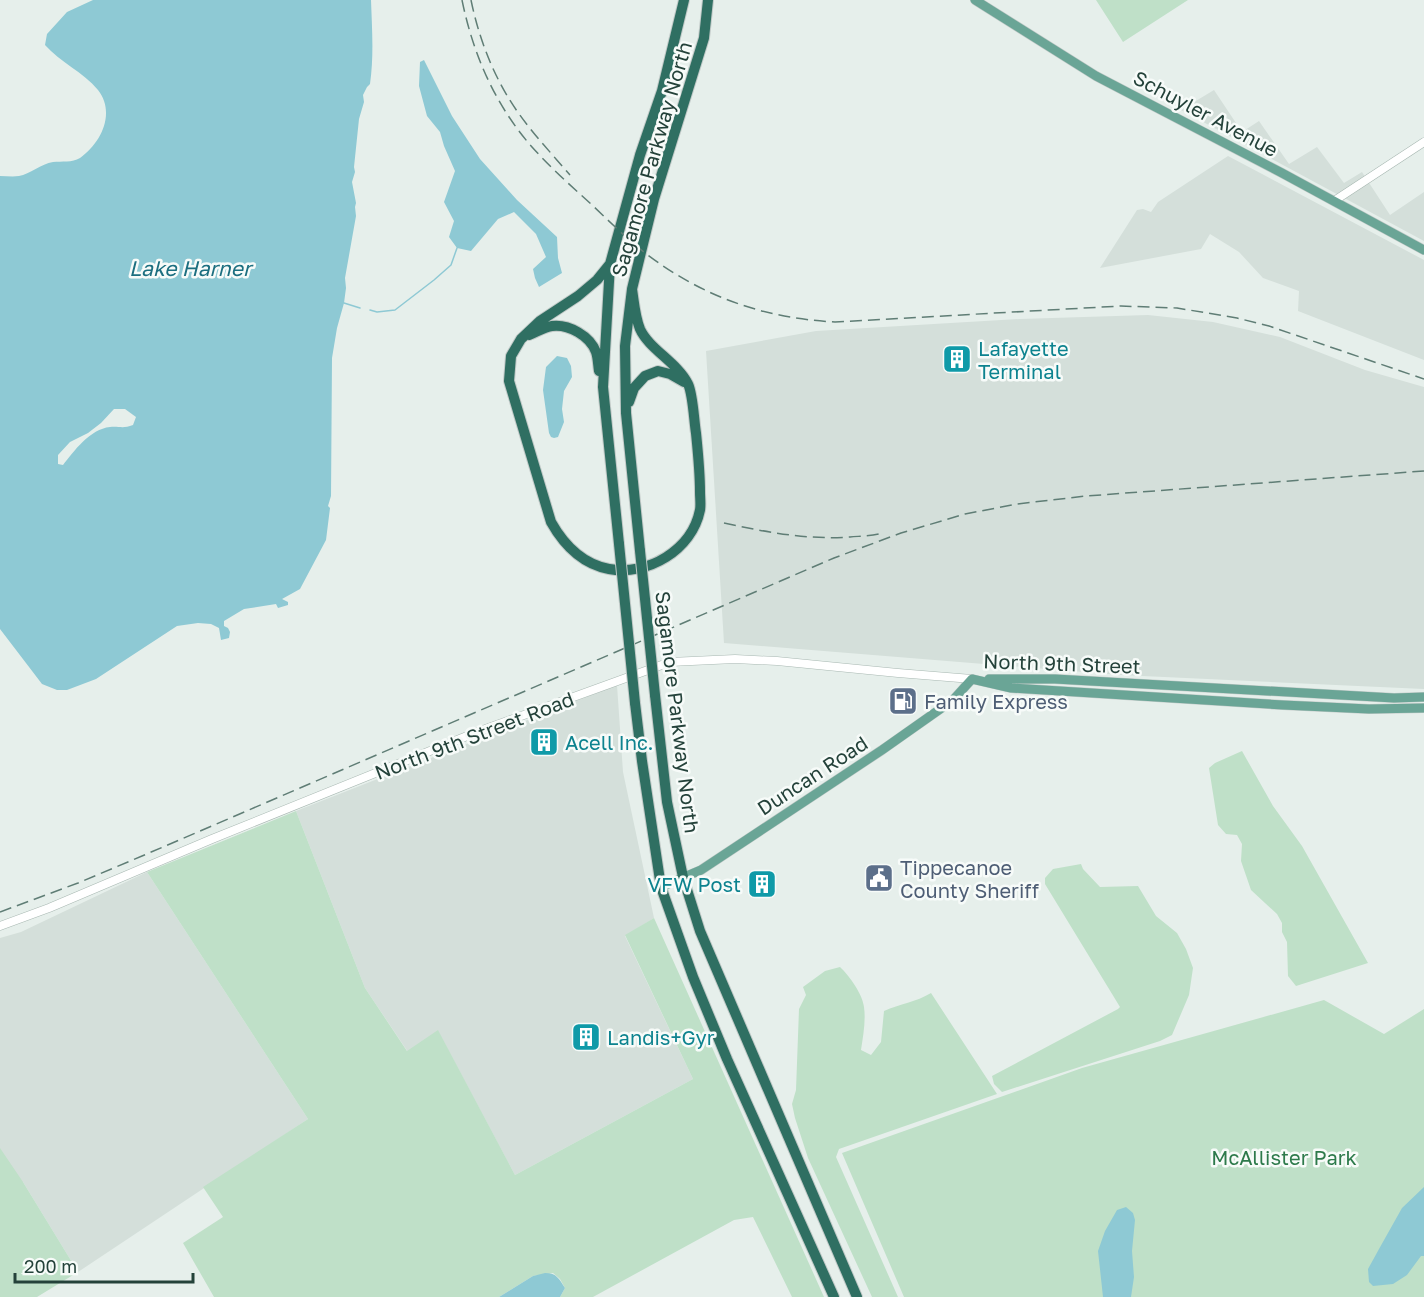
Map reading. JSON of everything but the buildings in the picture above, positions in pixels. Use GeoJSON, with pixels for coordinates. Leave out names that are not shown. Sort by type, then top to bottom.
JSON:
{"type":"FeatureCollection","features":[{"type":"Feature","properties":{"kind":"highway","name":"Sagamore Parkway North"},"geometry":{"type":"LineString","coordinates":[[684,0],[662,91],[640,155],[610,264],[603,387],[635,703],[662,887],[693,977],[727,1059],[834,1297]]}},
{"type":"Feature","properties":{"kind":"highway","name":"Sagamore Parkway North"},"geometry":{"type":"LineString","coordinates":[[708,0],[704,38],[654,199],[632,289],[625,346],[626,413],[667,802],[683,877],[700,931],[857,1297]]}},
{"type":"Feature","properties":{"kind":"highway"},"geometry":{"type":"LineString","coordinates":[[610,264],[597,280],[578,297],[540,321],[521,339],[512,356],[509,381],[551,522],[558,535],[568,548],[596,565],[611,570],[652,565],[664,559],[685,541],[693,530],[700,510],[700,468],[690,386],[681,373],[640,331],[632,289]]}},
{"type":"Feature","properties":{"kind":"highway"},"geometry":{"type":"LineString","coordinates":[[521,339],[546,327],[565,327],[575,330],[586,338],[595,350],[603,387]]}},
{"type":"Feature","properties":{"kind":"highway"},"geometry":{"type":"LineString","coordinates":[[626,413],[633,388],[645,376],[658,370],[690,386]]}},
{"type":"Feature","properties":{"kind":"main road","name":"Schuyler Avenue"},"geometry":{"type":"LineString","coordinates":[[975,0],[1096,76],[1424,250]]}},
{"type":"Feature","properties":{"kind":"main road","name":"North 9th Street"},"geometry":{"type":"LineString","coordinates":[[972,679],[1054,679],[1394,698],[1424,697]]}},
{"type":"Feature","properties":{"kind":"main road","name":"North 9th Street"},"geometry":{"type":"LineString","coordinates":[[972,679],[1011,688],[1283,705],[1368,709],[1424,708]]}},
{"type":"Feature","properties":{"kind":"main road","name":"Duncan Road"},"geometry":{"type":"LineString","coordinates":[[662,887],[701,870],[882,750],[953,700],[972,679]]}},
{"type":"Feature","properties":{"kind":"street"},"geometry":{"type":"LineString","coordinates":[[1334,201],[1424,142]]}},
{"type":"Feature","properties":{"kind":"street","name":"North 9th Street Road"},"geometry":{"type":"LineString","coordinates":[[0,926],[477,732],[670,662],[735,659],[789,662],[972,679]]}},
{"type":"Feature","properties":{"kind":"shaded area"},"geometry":{"type":"Polygon","coordinates":[[[1214,90],[1242,132],[1259,121],[1289,164],[1317,147],[1344,183],[1362,172],[1390,215],[1424,192],[1424,241],[1181,110],[1214,90]]]}},
{"type":"Feature","properties":{"kind":"shaded area"},"geometry":{"type":"Polygon","coordinates":[[[1228,156],[1424,260],[1424,360],[1298,311],[1299,291],[1263,278],[1239,252],[1210,234],[1201,249],[1100,268],[1137,210],[1143,209],[1151,212],[1158,202],[1228,156]]]}},
{"type":"Feature","properties":{"kind":"shaded area"},"geometry":{"type":"Polygon","coordinates":[[[1148,315],[1213,322],[1280,337],[1365,370],[1424,387],[1424,689],[1121,675],[724,643],[706,351],[816,331],[1020,319],[1148,315]]]}},
{"type":"Feature","properties":{"kind":"shaded area"},"geometry":{"type":"Polygon","coordinates":[[[617,685],[623,772],[654,918],[625,936],[693,1079],[515,1175],[438,1031],[408,1052],[365,988],[296,811],[617,685]]]}},
{"type":"Feature","properties":{"kind":"shaded area"},"geometry":{"type":"Polygon","coordinates":[[[147,872],[308,1119],[78,1272],[23,1182],[0,1185],[0,938],[21,932],[147,872]]]}},
{"type":"Feature","properties":{"kind":"green space"},"geometry":{"type":"Polygon","coordinates":[[[1096,0],[1188,0],[1123,42],[1096,0]]]}},
{"type":"Feature","properties":{"kind":"green space"},"geometry":{"type":"Polygon","coordinates":[[[1242,751],[1273,806],[1302,846],[1368,963],[1296,986],[1288,976],[1287,942],[1282,932],[1282,923],[1277,914],[1251,890],[1241,861],[1242,844],[1237,835],[1226,834],[1218,825],[1209,768],[1242,751]]]}},
{"type":"Feature","properties":{"kind":"green space"},"geometry":{"type":"Polygon","coordinates":[[[296,811],[365,988],[407,1051],[438,1030],[515,1175],[693,1079],[625,935],[654,918],[824,1297],[792,1297],[753,1217],[734,1220],[593,1297],[560,1297],[565,1288],[553,1273],[533,1276],[499,1297],[214,1297],[183,1243],[223,1217],[203,1187],[308,1119],[147,872],[296,811]]]}},
{"type":"Feature","properties":{"kind":"green space"},"geometry":{"type":"Polygon","coordinates":[[[1081,864],[1100,887],[1138,886],[1156,916],[1177,933],[1193,968],[1189,995],[1172,1035],[1160,1041],[1002,1092],[994,1084],[992,1076],[1120,1007],[1045,884],[1045,878],[1053,869],[1081,864]]]}},
{"type":"Feature","properties":{"kind":"green space"},"geometry":{"type":"Polygon","coordinates":[[[840,967],[855,985],[863,1002],[865,1012],[861,1050],[871,1055],[881,1042],[884,1011],[931,993],[997,1094],[839,1149],[836,1157],[898,1297],[872,1297],[808,1158],[792,1104],[796,1090],[799,1009],[806,995],[803,987],[825,971],[840,967]]]}},
{"type":"Feature","properties":{"kind":"green space","name":"McAllister Park"},"geometry":{"type":"Polygon","coordinates":[[[1324,1000],[1384,1034],[1424,1009],[1424,1297],[904,1297],[842,1153],[1082,1068],[1324,1000]]]}},
{"type":"Feature","properties":{"kind":"green space"},"geometry":{"type":"Polygon","coordinates":[[[0,1148],[78,1272],[37,1297],[0,1297],[0,1148]]]}},
{"type":"Feature","properties":{"kind":"water","name":"Lake Harner"},"geometry":{"type":"Polygon","coordinates":[[[93,0],[371,0],[372,52],[370,84],[363,95],[364,102],[359,119],[355,172],[352,182],[356,216],[345,278],[344,303],[332,358],[331,496],[328,506],[330,508],[326,540],[300,589],[282,599],[288,602],[288,605],[278,608],[276,604],[244,609],[224,621],[224,626],[230,632],[229,638],[221,640],[219,628],[211,624],[177,626],[96,679],[67,690],[57,690],[42,684],[0,629],[0,176],[19,176],[49,163],[77,160],[88,152],[104,127],[106,108],[98,90],[45,45],[47,34],[67,12],[93,0]],[[114,409],[88,433],[70,442],[58,455],[58,464],[63,465],[89,436],[96,432],[110,427],[133,425],[136,417],[125,409],[114,409]]]}},
{"type":"Feature","properties":{"kind":"water"},"geometry":{"type":"Polygon","coordinates":[[[424,60],[452,116],[480,159],[517,200],[557,237],[558,258],[562,273],[539,287],[533,269],[546,257],[536,234],[514,212],[498,219],[471,251],[457,248],[449,237],[454,221],[444,202],[455,171],[440,132],[427,116],[419,86],[420,62],[424,60]]]}},
{"type":"Feature","properties":{"kind":"water"},"geometry":{"type":"Polygon","coordinates":[[[557,356],[567,358],[571,366],[572,377],[564,391],[562,409],[564,422],[558,437],[554,438],[549,433],[543,390],[546,367],[557,356]]]}},
{"type":"Feature","properties":{"kind":"water"},"geometry":{"type":"Polygon","coordinates":[[[1424,1187],[1424,1256],[1421,1256],[1407,1275],[1393,1284],[1373,1286],[1369,1282],[1368,1269],[1402,1208],[1424,1187]]]}},
{"type":"Feature","properties":{"kind":"water"},"geometry":{"type":"Polygon","coordinates":[[[1126,1207],[1133,1213],[1135,1220],[1132,1251],[1134,1277],[1131,1297],[1103,1297],[1098,1251],[1105,1231],[1117,1210],[1126,1207]]]}},
{"type":"Feature","properties":{"kind":"water"},"geometry":{"type":"Polygon","coordinates":[[[545,1273],[555,1275],[565,1288],[560,1297],[499,1297],[533,1276],[545,1273]]]}},
{"type":"Feature","properties":{"kind":"waterway"},"geometry":{"type":"LineString","coordinates":[[370,310],[377,312],[395,310],[451,265],[457,248]]}},
{"type":"Feature","properties":{"kind":"waterway"},"geometry":{"type":"LineString","coordinates":[[344,303],[360,308]]}},
{"type":"Feature","properties":{"kind":"railway"},"geometry":{"type":"LineString","coordinates":[[462,0],[472,40],[487,78],[507,114],[532,147],[645,253],[689,282],[712,293],[783,316],[835,322],[1121,306],[1177,308],[1269,326],[1424,379]]}},
{"type":"Feature","properties":{"kind":"railway"},"geometry":{"type":"LineString","coordinates":[[471,0],[483,44],[501,85],[536,136],[570,175]]}},
{"type":"Feature","properties":{"kind":"railway"},"geometry":{"type":"LineString","coordinates":[[0,912],[78,883],[834,558],[901,533],[965,514],[1017,504],[1086,496],[1424,471]]}},
{"type":"Feature","properties":{"kind":"railway"},"geometry":{"type":"LineString","coordinates":[[724,523],[802,536],[834,538],[883,533]]}},
{"type":"Feature","properties":{"kind":"place","name":"Lafayette Terminal"},"geometry":{"type":"Point","coordinates":[957,359]}},
{"type":"Feature","properties":{"kind":"place","name":"Family Express"},"geometry":{"type":"Point","coordinates":[903,701]}},
{"type":"Feature","properties":{"kind":"place","name":"Acell Inc."},"geometry":{"type":"Point","coordinates":[544,742]}},
{"type":"Feature","properties":{"kind":"place","name":"Tippecanoe County Sheriff"},"geometry":{"type":"Point","coordinates":[879,878]}},
{"type":"Feature","properties":{"kind":"place","name":"VFW Post"},"geometry":{"type":"Point","coordinates":[762,884]}},
{"type":"Feature","properties":{"kind":"place","name":"Landis+Gyr"},"geometry":{"type":"Point","coordinates":[586,1037]}}]}
